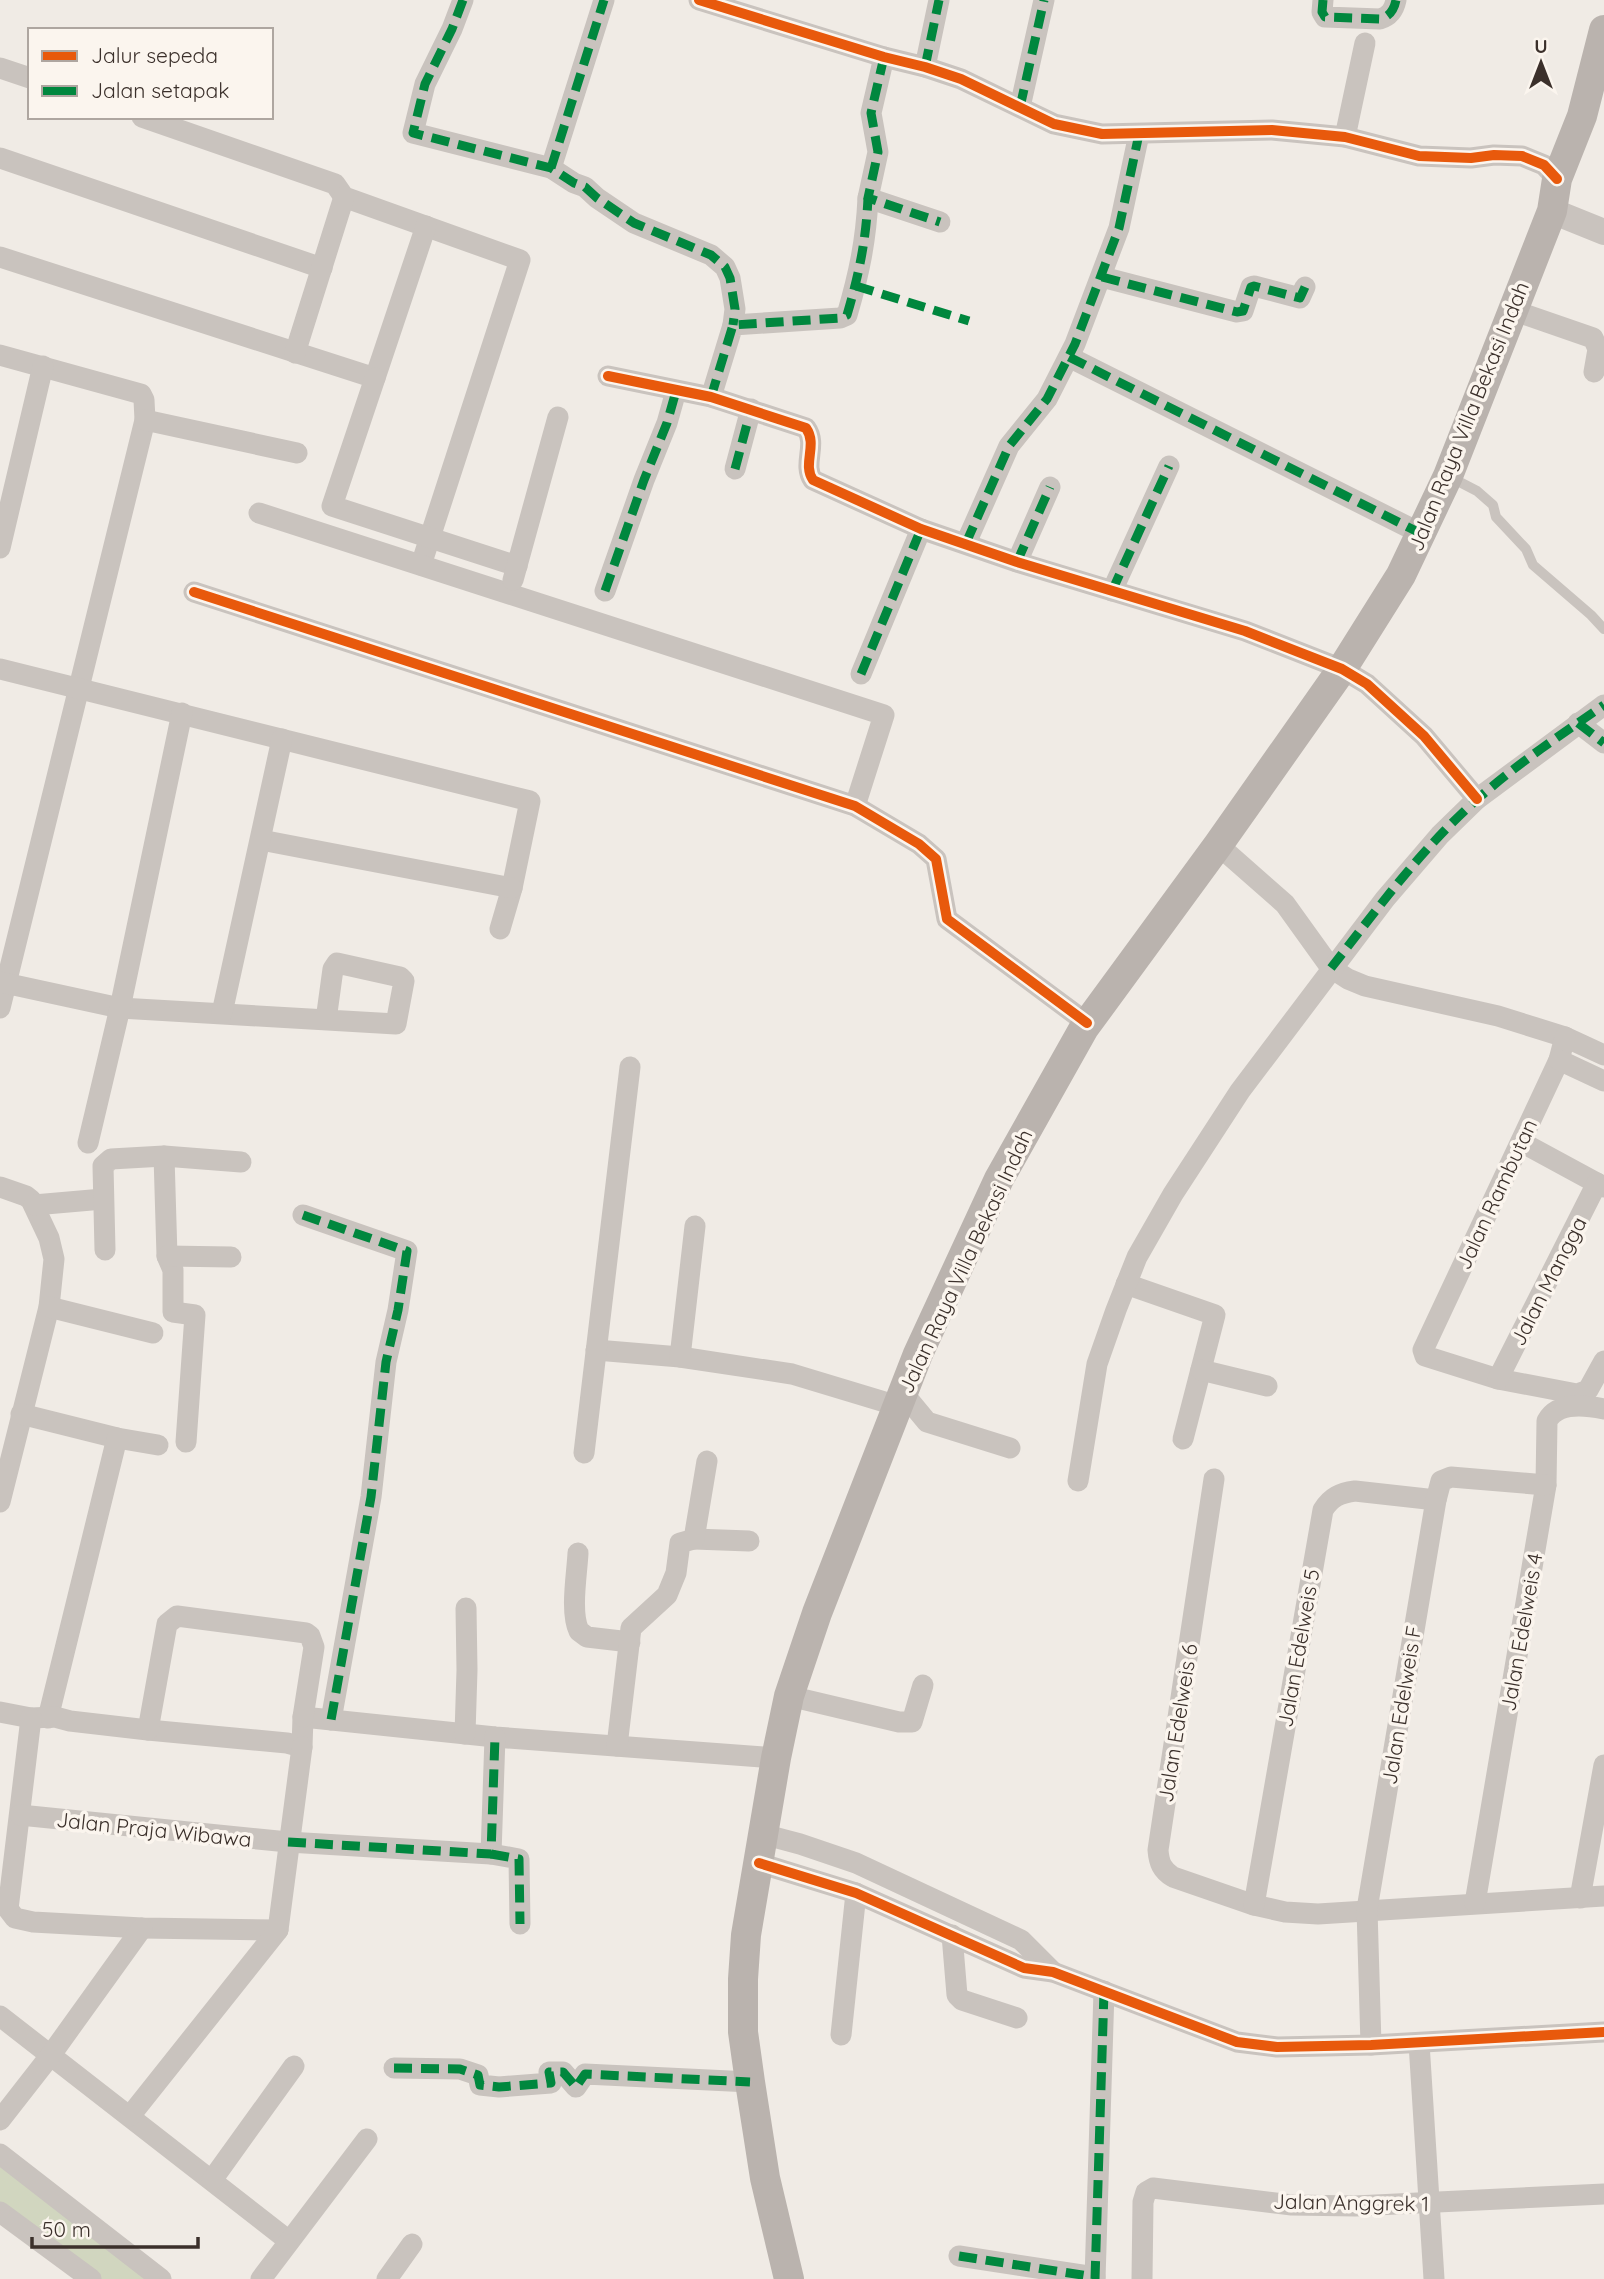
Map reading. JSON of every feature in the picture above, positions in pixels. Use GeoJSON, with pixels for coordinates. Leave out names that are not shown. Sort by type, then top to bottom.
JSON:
{"type":"FeatureCollection","features":[{"type":"Feature","properties":{"kind":"main road","name":"Jalan Raya Villa Bekasi Indah"},"geometry":{"type":"LineString","coordinates":[[789,2279],[765,2178],[750,2082],[743,2032],[743,1979],[746,1935],[776,1758],[789,1696],[817,1613],[918,1354],[999,1179],[1087,1023],[1218,845],[1342,669],[1401,575],[1422,534],[1448,476],[1552,211],[1557,179],[1581,116],[1604,30]]}},
{"type":"Feature","properties":{"kind":"street"},"geometry":{"type":"LineString","coordinates":[[463,0],[425,85],[413,133],[551,168],[585,187],[634,223],[711,255],[725,267],[730,278],[735,309],[733,325],[711,397]]}},
{"type":"Feature","properties":{"kind":"street"},"geometry":{"type":"LineString","coordinates":[[551,168],[604,0]]}},
{"type":"Feature","properties":{"kind":"street"},"geometry":{"type":"LineString","coordinates":[[699,0],[884,57],[925,66],[961,79],[1054,124],[1082,131],[1139,134],[1272,130],[1345,137],[1419,156],[1522,156],[1544,165],[1557,179]]}},
{"type":"Feature","properties":{"kind":"street"},"geometry":{"type":"LineString","coordinates":[[925,66],[939,0]]}},
{"type":"Feature","properties":{"kind":"street"},"geometry":{"type":"LineString","coordinates":[[1020,107],[1044,0]]}},
{"type":"Feature","properties":{"kind":"street"},"geometry":{"type":"LineString","coordinates":[[1323,0],[1322,12],[1325,17],[1380,19],[1387,17],[1394,9],[1396,0]]}},
{"type":"Feature","properties":{"kind":"street"},"geometry":{"type":"LineString","coordinates":[[1345,137],[1365,43]]}},
{"type":"Feature","properties":{"kind":"street"},"geometry":{"type":"LineString","coordinates":[[733,325],[840,318],[847,315],[867,235],[868,198],[878,152],[871,113],[884,57]]}},
{"type":"Feature","properties":{"kind":"street"},"geometry":{"type":"LineString","coordinates":[[0,68],[28,77]]}},
{"type":"Feature","properties":{"kind":"street"},"geometry":{"type":"LineString","coordinates":[[148,119],[335,184],[344,197],[520,260],[421,565]]}},
{"type":"Feature","properties":{"kind":"street"},"geometry":{"type":"LineString","coordinates":[[966,543],[1009,446],[1047,399],[1069,357],[1119,228],[1139,134]]}},
{"type":"Feature","properties":{"kind":"street"},"geometry":{"type":"LineString","coordinates":[[0,158],[322,268]]}},
{"type":"Feature","properties":{"kind":"street"},"geometry":{"type":"LineString","coordinates":[[295,353],[344,197]]}},
{"type":"Feature","properties":{"kind":"street"},"geometry":{"type":"LineString","coordinates":[[868,198],[940,222]]}},
{"type":"Feature","properties":{"kind":"street"},"geometry":{"type":"LineString","coordinates":[[1552,211],[1604,232]]}},
{"type":"Feature","properties":{"kind":"street"},"geometry":{"type":"LineString","coordinates":[[426,226],[332,506],[517,566]]}},
{"type":"Feature","properties":{"kind":"street"},"geometry":{"type":"LineString","coordinates":[[0,257],[374,379]]}},
{"type":"Feature","properties":{"kind":"street"},"geometry":{"type":"LineString","coordinates":[[1102,277],[1237,313],[1243,311],[1251,287],[1300,298],[1305,287]]}},
{"type":"Feature","properties":{"kind":"street"},"geometry":{"type":"LineString","coordinates":[[1512,310],[1593,338],[1598,349],[1594,372]]}},
{"type":"Feature","properties":{"kind":"street"},"geometry":{"type":"LineString","coordinates":[[0,355],[141,394],[145,419],[3,983],[0,1008]]}},
{"type":"Feature","properties":{"kind":"street"},"geometry":{"type":"LineString","coordinates":[[1069,357],[1422,534]]}},
{"type":"Feature","properties":{"kind":"street"},"geometry":{"type":"LineString","coordinates":[[0,548],[43,366]]}},
{"type":"Feature","properties":{"kind":"street"},"geometry":{"type":"LineString","coordinates":[[608,376],[711,397],[806,428],[812,440],[808,468],[813,480],[921,529],[1017,562],[1245,631],[1342,669],[1367,684],[1424,736],[1477,799]]}},
{"type":"Feature","properties":{"kind":"street"},"geometry":{"type":"LineString","coordinates":[[605,592],[667,423],[676,391]]}},
{"type":"Feature","properties":{"kind":"street"},"geometry":{"type":"LineString","coordinates":[[735,469],[751,408]]}},
{"type":"Feature","properties":{"kind":"street"},"geometry":{"type":"LineString","coordinates":[[509,594],[558,417]]}},
{"type":"Feature","properties":{"kind":"street"},"geometry":{"type":"LineString","coordinates":[[145,419],[297,453]]}},
{"type":"Feature","properties":{"kind":"street"},"geometry":{"type":"LineString","coordinates":[[1112,591],[1169,466]]}},
{"type":"Feature","properties":{"kind":"street"},"geometry":{"type":"LineString","coordinates":[[1017,562],[1050,487]]}},
{"type":"Feature","properties":{"kind":"street"},"geometry":{"type":"LineString","coordinates":[[259,513],[884,715],[855,806]]}},
{"type":"Feature","properties":{"kind":"street"},"geometry":{"type":"LineString","coordinates":[[861,674],[921,529]]}},
{"type":"Feature","properties":{"kind":"street"},"geometry":{"type":"LineString","coordinates":[[194,592],[855,806],[919,844],[936,859],[947,919],[1087,1023]]}},
{"type":"Feature","properties":{"kind":"street"},"geometry":{"type":"LineString","coordinates":[[0,669],[530,801],[512,888],[500,929]]}},
{"type":"Feature","properties":{"kind":"street"},"geometry":{"type":"LineString","coordinates":[[1078,1481],[1097,1364],[1126,1284],[1137,1257],[1173,1194],[1232,1102],[1331,968],[1432,844],[1477,799],[1604,705]]}},
{"type":"Feature","properties":{"kind":"street"},"geometry":{"type":"LineString","coordinates":[[88,1143],[120,1008],[182,713]]}},
{"type":"Feature","properties":{"kind":"street"},"geometry":{"type":"LineString","coordinates":[[1578,723],[1604,743]]}},
{"type":"Feature","properties":{"kind":"street"},"geometry":{"type":"LineString","coordinates":[[222,1013],[282,739]]}},
{"type":"Feature","properties":{"kind":"street"},"geometry":{"type":"LineString","coordinates":[[261,840],[512,888]]}},
{"type":"Feature","properties":{"kind":"street"},"geometry":{"type":"LineString","coordinates":[[1218,845],[1285,904],[1331,968],[1348,979],[1365,986],[1468,1007],[1565,1037],[1604,1055]]}},
{"type":"Feature","properties":{"kind":"street"},"geometry":{"type":"LineString","coordinates":[[3,983],[120,1008],[326,1020]]}},
{"type":"Feature","properties":{"kind":"street","name":"Jalan Rambutan"},"geometry":{"type":"LineString","coordinates":[[1498,1379],[1425,1356],[1423,1349],[1559,1060],[1565,1037]]}},
{"type":"Feature","properties":{"kind":"street"},"geometry":{"type":"LineString","coordinates":[[1559,1060],[1604,1082]]}},
{"type":"Feature","properties":{"kind":"street"},"geometry":{"type":"LineString","coordinates":[[584,1453],[630,1067]]}},
{"type":"Feature","properties":{"kind":"street"},"geometry":{"type":"LineString","coordinates":[[1521,1142],[1601,1185]]}},
{"type":"Feature","properties":{"kind":"street"},"geometry":{"type":"LineString","coordinates":[[105,1250],[103,1166],[106,1161],[164,1156],[241,1161]]}},
{"type":"Feature","properties":{"kind":"street"},"geometry":{"type":"LineString","coordinates":[[164,1156],[167,1256],[173,1270],[173,1312],[195,1315],[186,1442]]}},
{"type":"Feature","properties":{"kind":"street","name":"Jalan Mangga"},"geometry":{"type":"LineString","coordinates":[[1498,1379],[1601,1185]]}},
{"type":"Feature","properties":{"kind":"street"},"geometry":{"type":"LineString","coordinates":[[0,1187],[26,1196],[34,1205],[49,1238],[54,1259],[49,1307],[0,1502]]}},
{"type":"Feature","properties":{"kind":"street"},"geometry":{"type":"LineString","coordinates":[[34,1205],[103,1199]]}},
{"type":"Feature","properties":{"kind":"street"},"geometry":{"type":"LineString","coordinates":[[303,1215],[407,1251],[398,1310],[386,1362],[368,1510],[331,1720]]}},
{"type":"Feature","properties":{"kind":"street"},"geometry":{"type":"LineString","coordinates":[[680,1357],[695,1226]]}},
{"type":"Feature","properties":{"kind":"street"},"geometry":{"type":"LineString","coordinates":[[167,1256],[231,1257]]}},
{"type":"Feature","properties":{"kind":"street"},"geometry":{"type":"LineString","coordinates":[[1126,1284],[1215,1315],[1184,1439]]}},
{"type":"Feature","properties":{"kind":"street"},"geometry":{"type":"LineString","coordinates":[[49,1307],[153,1333]]}},
{"type":"Feature","properties":{"kind":"street"},"geometry":{"type":"LineString","coordinates":[[596,1350],[680,1357],[792,1374],[900,1400],[928,1422],[1010,1448]]}},
{"type":"Feature","properties":{"kind":"street"},"geometry":{"type":"LineString","coordinates":[[1498,1379],[1577,1394],[1585,1392],[1591,1386],[1604,1361]]}},
{"type":"Feature","properties":{"kind":"street"},"geometry":{"type":"LineString","coordinates":[[1201,1370],[1268,1386]]}},
{"type":"Feature","properties":{"kind":"street","name":"Jalan Edelweis 4"},"geometry":{"type":"LineString","coordinates":[[1475,1903],[1546,1485],[1546,1427],[1549,1417],[1562,1408],[1604,1409]]}},
{"type":"Feature","properties":{"kind":"street"},"geometry":{"type":"LineString","coordinates":[[21,1414],[117,1438],[159,1445]]}},
{"type":"Feature","properties":{"kind":"street"},"geometry":{"type":"LineString","coordinates":[[117,1438],[40,1718],[20,1815],[8,1909],[15,1918],[33,1922],[142,1928],[278,1930]]}},
{"type":"Feature","properties":{"kind":"street"},"geometry":{"type":"LineString","coordinates":[[694,1539],[707,1461]]}},
{"type":"Feature","properties":{"kind":"street"},"geometry":{"type":"LineString","coordinates":[[1436,1500],[1441,1481],[1448,1477],[1546,1485]]}},
{"type":"Feature","properties":{"kind":"street","name":"Jalan Edelweis 6"},"geometry":{"type":"LineString","coordinates":[[1214,1479],[1158,1850],[1164,1871],[1173,1877],[1254,1905],[1285,1912],[1318,1914],[1604,1896]]}},
{"type":"Feature","properties":{"kind":"street","name":"Jalan Edelweis 5"},"geometry":{"type":"LineString","coordinates":[[1254,1905],[1322,1510],[1333,1498],[1355,1491],[1436,1500]]}},
{"type":"Feature","properties":{"kind":"street","name":"Jalan Edelweis F"},"geometry":{"type":"LineString","coordinates":[[1371,2045],[1367,1909],[1436,1500]]}},
{"type":"Feature","properties":{"kind":"street"},"geometry":{"type":"LineString","coordinates":[[617,1746],[631,1628],[660,1604],[672,1586],[680,1543],[694,1539],[750,1541]]}},
{"type":"Feature","properties":{"kind":"street"},"geometry":{"type":"LineString","coordinates":[[578,1553],[576,1622],[579,1632],[587,1637],[629,1642]]}},
{"type":"Feature","properties":{"kind":"street"},"geometry":{"type":"LineString","coordinates":[[465,1734],[466,1608]]}},
{"type":"Feature","properties":{"kind":"street"},"geometry":{"type":"LineString","coordinates":[[130,2116],[278,1930],[314,1647],[310,1636],[306,1633],[177,1616],[167,1624],[148,1730]]}},
{"type":"Feature","properties":{"kind":"street"},"geometry":{"type":"LineString","coordinates":[[789,1696],[899,1722],[912,1722],[923,1685]]}},
{"type":"Feature","properties":{"kind":"street"},"geometry":{"type":"LineString","coordinates":[[0,1712],[286,1743],[302,1747]]}},
{"type":"Feature","properties":{"kind":"street"},"geometry":{"type":"LineString","coordinates":[[303,1717],[495,1737],[776,1758]]}},
{"type":"Feature","properties":{"kind":"street"},"geometry":{"type":"LineString","coordinates":[[491,1854],[495,1737]]}},
{"type":"Feature","properties":{"kind":"street"},"geometry":{"type":"LineString","coordinates":[[1580,1898],[1604,1765]]}},
{"type":"Feature","properties":{"kind":"street","name":"Jalan Praja Wibawa"},"geometry":{"type":"LineString","coordinates":[[20,1815],[288,1842],[491,1854],[519,1859],[520,1924]]}},
{"type":"Feature","properties":{"kind":"street"},"geometry":{"type":"LineString","coordinates":[[760,1849],[800,1844],[856,1863],[1021,1940],[1053,1972]]}},
{"type":"Feature","properties":{"kind":"street"},"geometry":{"type":"LineString","coordinates":[[760,1849],[1024,1968],[1053,1972],[1237,2042],[1277,2047],[1371,2045],[1604,2032]]}},
{"type":"Feature","properties":{"kind":"street"},"geometry":{"type":"LineString","coordinates":[[841,2035],[856,1893]]}},
{"type":"Feature","properties":{"kind":"street"},"geometry":{"type":"LineString","coordinates":[[0,2120],[50,2056],[142,1928]]}},
{"type":"Feature","properties":{"kind":"street"},"geometry":{"type":"LineString","coordinates":[[952,1935],[957,1996],[1017,2018]]}},
{"type":"Feature","properties":{"kind":"street"},"geometry":{"type":"LineString","coordinates":[[959,2256],[1095,2278],[1104,1991]]}},
{"type":"Feature","properties":{"kind":"street"},"geometry":{"type":"LineString","coordinates":[[0,2015],[289,2241]]}},
{"type":"Feature","properties":{"kind":"street"},"geometry":{"type":"LineString","coordinates":[[1419,2043],[1434,2279]]}},
{"type":"Feature","properties":{"kind":"street"},"geometry":{"type":"LineString","coordinates":[[212,2180],[294,2066]]}},
{"type":"Feature","properties":{"kind":"street"},"geometry":{"type":"LineString","coordinates":[[394,2068],[460,2069],[478,2075],[480,2085],[499,2087],[551,2083],[549,2073],[563,2072],[576,2087],[585,2074],[750,2082]]}},
{"type":"Feature","properties":{"kind":"street"},"geometry":{"type":"LineString","coordinates":[[261,2279],[367,2139]]}},
{"type":"Feature","properties":{"kind":"street"},"geometry":{"type":"LineString","coordinates":[[0,2154],[161,2279]]}},
{"type":"Feature","properties":{"kind":"street","name":"Jalan Anggrek 1"},"geometry":{"type":"LineString","coordinates":[[1142,2279],[1143,2202],[1150,2189],[1292,2205],[1355,2206],[1604,2194]]}},
{"type":"Feature","properties":{"kind":"street"},"geometry":{"type":"LineString","coordinates":[[0,2212],[91,2279]]}},
{"type":"Feature","properties":{"kind":"street"},"geometry":{"type":"LineString","coordinates":[[387,2279],[412,2244]]}},
{"type":"Feature","properties":{"kind":"lane"},"geometry":{"type":"LineString","coordinates":[[1448,476],[1477,491],[1493,505],[1496,517],[1526,549],[1533,565],[1604,629]]}},
{"type":"Feature","properties":{"kind":"green space"},"geometry":{"type":"Polygon","coordinates":[[[0,2154],[161,2279],[91,2279],[0,2212],[0,2154]]]}},
{"type":"Feature","properties":{"kind":"marked path"},"geometry":{"type":"LineString","coordinates":[[463,0],[425,84],[413,133],[551,168],[585,187],[634,223],[711,255],[725,267],[730,278],[735,309],[733,325]]}},
{"type":"Feature","properties":{"kind":"marked path"},"geometry":{"type":"LineString","coordinates":[[551,168],[604,0]]}},
{"type":"Feature","properties":{"kind":"marked path"},"geometry":{"type":"LineString","coordinates":[[925,67],[939,0]]}},
{"type":"Feature","properties":{"kind":"marked path"},"geometry":{"type":"LineString","coordinates":[[1020,107],[1044,0]]}},
{"type":"Feature","properties":{"kind":"marked path"},"geometry":{"type":"LineString","coordinates":[[1323,0],[1322,12],[1325,17],[1380,19],[1391,12],[1396,0]]}},
{"type":"Feature","properties":{"kind":"marked path"},"geometry":{"type":"LineString","coordinates":[[884,57],[871,113],[878,152],[868,198],[940,222]]}},
{"type":"Feature","properties":{"kind":"marked path"},"geometry":{"type":"LineString","coordinates":[[966,543],[1009,446],[1047,399],[1075,344],[1119,228],[1139,134]]}},
{"type":"Feature","properties":{"kind":"marked path"},"geometry":{"type":"LineString","coordinates":[[711,397],[733,325],[840,318],[847,315],[861,257],[868,198]]}},
{"type":"Feature","properties":{"kind":"marked path"},"geometry":{"type":"LineString","coordinates":[[1102,277],[1237,312],[1243,311],[1251,287],[1300,298],[1305,287]]}},
{"type":"Feature","properties":{"kind":"marked path"},"geometry":{"type":"LineString","coordinates":[[856,286],[969,321]]}},
{"type":"Feature","properties":{"kind":"marked path"},"geometry":{"type":"LineString","coordinates":[[1069,357],[1422,534]]}},
{"type":"Feature","properties":{"kind":"marked path"},"geometry":{"type":"LineString","coordinates":[[605,591],[667,423],[676,391]]}},
{"type":"Feature","properties":{"kind":"marked path"},"geometry":{"type":"LineString","coordinates":[[735,469],[751,409]]}},
{"type":"Feature","properties":{"kind":"marked path"},"geometry":{"type":"LineString","coordinates":[[1112,591],[1169,466]]}},
{"type":"Feature","properties":{"kind":"marked path"},"geometry":{"type":"LineString","coordinates":[[1017,562],[1050,487]]}},
{"type":"Feature","properties":{"kind":"marked path"},"geometry":{"type":"LineString","coordinates":[[861,674],[921,529]]}},
{"type":"Feature","properties":{"kind":"marked path"},"geometry":{"type":"LineString","coordinates":[[1331,968],[1398,884],[1452,823],[1519,765],[1604,705]]}},
{"type":"Feature","properties":{"kind":"marked path"},"geometry":{"type":"LineString","coordinates":[[1578,723],[1604,743]]}},
{"type":"Feature","properties":{"kind":"marked path"},"geometry":{"type":"LineString","coordinates":[[303,1215],[407,1251],[398,1310],[386,1362],[371,1497],[331,1720]]}},
{"type":"Feature","properties":{"kind":"marked path"},"geometry":{"type":"LineString","coordinates":[[288,1842],[491,1854],[495,1737]]}},
{"type":"Feature","properties":{"kind":"marked path"},"geometry":{"type":"LineString","coordinates":[[491,1854],[519,1859],[520,1924]]}},
{"type":"Feature","properties":{"kind":"marked path"},"geometry":{"type":"LineString","coordinates":[[1095,2279],[1104,1991]]}},
{"type":"Feature","properties":{"kind":"marked path"},"geometry":{"type":"LineString","coordinates":[[394,2068],[460,2069],[478,2075],[480,2085],[499,2087],[551,2083],[549,2072],[563,2072],[576,2087],[585,2074],[750,2082]]}},
{"type":"Feature","properties":{"kind":"marked path"},"geometry":{"type":"LineString","coordinates":[[959,2256],[1095,2277]]}},
{"type":"Feature","properties":{"kind":"cycle path"},"geometry":{"type":"LineString","coordinates":[[699,0],[961,79],[1054,124],[1102,134],[1272,130],[1345,137],[1419,156],[1522,156],[1544,165],[1557,179]]}},
{"type":"Feature","properties":{"kind":"cycle path"},"geometry":{"type":"LineString","coordinates":[[608,376],[711,397],[806,428],[811,441],[809,468],[813,480],[921,529],[1017,562],[1245,631],[1342,669],[1367,684],[1424,736],[1477,799]]}},
{"type":"Feature","properties":{"kind":"cycle path"},"geometry":{"type":"LineString","coordinates":[[194,592],[855,806],[919,844],[936,859],[947,919],[1087,1023]]}},
{"type":"Feature","properties":{"kind":"cycle path"},"geometry":{"type":"LineString","coordinates":[[759,1863],[856,1893],[1024,1968],[1053,1972],[1237,2042],[1277,2047],[1371,2045],[1604,2032]]}}]}
